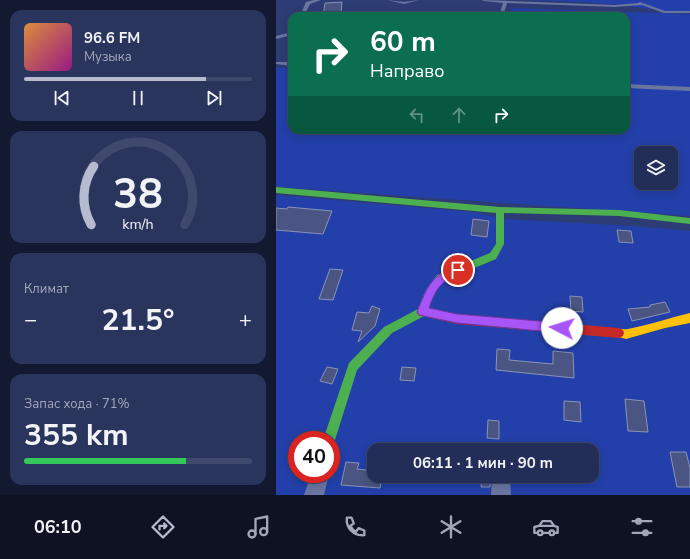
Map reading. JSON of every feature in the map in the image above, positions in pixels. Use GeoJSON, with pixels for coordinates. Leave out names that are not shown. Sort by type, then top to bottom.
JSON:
{"type":"FeatureCollection","features":[{"type":"Feature","properties":{"kind":"street"},"geometry":{"type":"LineString","coordinates":[[276,190],[500,210],[619,213],[690,221]]}},
{"type":"Feature","properties":{"kind":"street"},"geometry":{"type":"LineString","coordinates":[[422,312],[429,293],[440,278],[493,256],[500,244],[500,210]]}},
{"type":"Feature","properties":{"kind":"street"},"geometry":{"type":"LineString","coordinates":[[332,431],[353,367],[388,330],[422,312],[457,319],[626,334],[665,323],[690,318]]}},
{"type":"Feature","properties":{"kind":"street"},"geometry":{"type":"LineString","coordinates":[[314,495],[317,483]]}},
{"type":"Feature","properties":{"kind":"street"},"geometry":{"type":"LineString","coordinates":[[501,483],[501,495]]}},
{"type":"Feature","properties":{"kind":"lane"},"geometry":{"type":"LineString","coordinates":[[304,12],[308,3],[319,0]]}},
{"type":"Feature","properties":{"kind":"lane"},"geometry":{"type":"LineString","coordinates":[[389,0],[404,3],[417,0]]}},
{"type":"Feature","properties":{"kind":"lane"},"geometry":{"type":"LineString","coordinates":[[484,0],[615,6],[644,4]]}},
{"type":"Feature","properties":{"kind":"lane"},"geometry":{"type":"LineString","coordinates":[[635,0],[664,12],[690,12]]}},
{"type":"Feature","properties":{"kind":"lane"},"geometry":{"type":"LineString","coordinates":[[502,12],[505,2]]}},
{"type":"Feature","properties":{"kind":"lane"},"geometry":{"type":"LineString","coordinates":[[276,38],[288,34]]}},
{"type":"Feature","properties":{"kind":"lane"},"geometry":{"type":"LineString","coordinates":[[276,63],[288,64]]}},
{"type":"Feature","properties":{"kind":"lane"},"geometry":{"type":"LineString","coordinates":[[630,86],[690,89]]}},
{"type":"Feature","properties":{"kind":"shaded area"},"geometry":{"type":"Polygon","coordinates":[[[524,0],[690,0],[690,13],[669,12],[607,4],[524,0]]]}},
{"type":"Feature","properties":{"kind":"shaded area"},"geometry":{"type":"Polygon","coordinates":[[[512,8],[690,14],[690,216],[276,187],[276,67],[288,68],[288,134],[630,134],[630,12],[511,12],[512,8]]]}},
{"type":"Feature","properties":{"kind":"shaded area"},"geometry":{"type":"Polygon","coordinates":[[[276,195],[472,212],[505,219],[634,226],[690,231],[690,495],[276,495],[276,195]]]}},
{"type":"Feature","properties":{"kind":"building"},"geometry":{"type":"Polygon","coordinates":[[[342,2],[341,12],[324,12],[325,3],[342,2]]]}},
{"type":"Feature","properties":{"kind":"building"},"geometry":{"type":"Polygon","coordinates":[[[288,207],[332,211],[323,234],[276,230],[276,208],[287,209],[288,207]]]}},
{"type":"Feature","properties":{"kind":"building"},"geometry":{"type":"Polygon","coordinates":[[[473,219],[489,221],[487,237],[471,235],[473,219]]]}},
{"type":"Feature","properties":{"kind":"building"},"geometry":{"type":"Polygon","coordinates":[[[617,230],[631,231],[633,243],[619,242],[617,230]]]}},
{"type":"Feature","properties":{"kind":"building"},"geometry":{"type":"Polygon","coordinates":[[[330,269],[343,270],[333,300],[319,299],[330,269]]]}},
{"type":"Feature","properties":{"kind":"building"},"geometry":{"type":"Polygon","coordinates":[[[570,296],[582,297],[583,312],[571,311],[570,296]]]}},
{"type":"Feature","properties":{"kind":"building"},"geometry":{"type":"Polygon","coordinates":[[[665,302],[670,312],[632,321],[628,309],[650,307],[650,305],[665,302]]]}},
{"type":"Feature","properties":{"kind":"building"},"geometry":{"type":"Polygon","coordinates":[[[372,306],[380,309],[375,326],[358,342],[362,331],[352,330],[357,312],[369,313],[372,306]]]}},
{"type":"Feature","properties":{"kind":"building"},"geometry":{"type":"Polygon","coordinates":[[[497,349],[510,350],[509,360],[553,364],[553,351],[573,353],[574,378],[496,370],[497,349]]]}},
{"type":"Feature","properties":{"kind":"building"},"geometry":{"type":"Polygon","coordinates":[[[327,367],[338,369],[332,384],[320,381],[327,367]]]}},
{"type":"Feature","properties":{"kind":"building"},"geometry":{"type":"Polygon","coordinates":[[[402,367],[416,368],[414,381],[400,380],[402,367]]]}},
{"type":"Feature","properties":{"kind":"building"},"geometry":{"type":"Polygon","coordinates":[[[625,399],[644,401],[648,432],[628,431],[625,399]]]}},
{"type":"Feature","properties":{"kind":"building"},"geometry":{"type":"Polygon","coordinates":[[[564,401],[580,402],[581,422],[564,420],[564,401]]]}},
{"type":"Feature","properties":{"kind":"building"},"geometry":{"type":"Polygon","coordinates":[[[488,420],[499,421],[499,439],[487,438],[488,420]]]}},
{"type":"Feature","properties":{"kind":"building"},"geometry":{"type":"Polygon","coordinates":[[[670,452],[686,452],[690,468],[690,487],[677,487],[670,452]]]}},
{"type":"Feature","properties":{"kind":"building"},"geometry":{"type":"Polygon","coordinates":[[[346,462],[359,463],[357,469],[367,470],[367,483],[381,483],[380,488],[341,485],[346,462]]]}},
{"type":"Feature","properties":{"kind":"building"},"geometry":{"type":"Polygon","coordinates":[[[481,483],[490,483],[490,487],[481,487],[481,483]]]}},
{"type":"Feature","properties":{"kind":"traffic: fast"},"geometry":{"type":"LineString","coordinates":[[276,190],[500,210],[619,213],[690,221]]}},
{"type":"Feature","properties":{"kind":"traffic: fast"},"geometry":{"type":"LineString","coordinates":[[332,431],[353,367],[388,330],[422,312],[429,293],[440,278],[493,256],[500,244],[500,210]]}},
{"type":"Feature","properties":{"kind":"traffic: slow"},"geometry":{"type":"LineString","coordinates":[[619,333],[626,334],[665,323],[690,318]]}},
{"type":"Feature","properties":{"kind":"traffic: jam"},"geometry":{"type":"LineString","coordinates":[[422,312],[457,319],[619,333]]}},
{"type":"Feature","properties":{"kind":"route"},"geometry":{"type":"LineString","coordinates":[[458,270],[440,278],[429,293],[422,312],[457,319],[562,328]]}}]}
